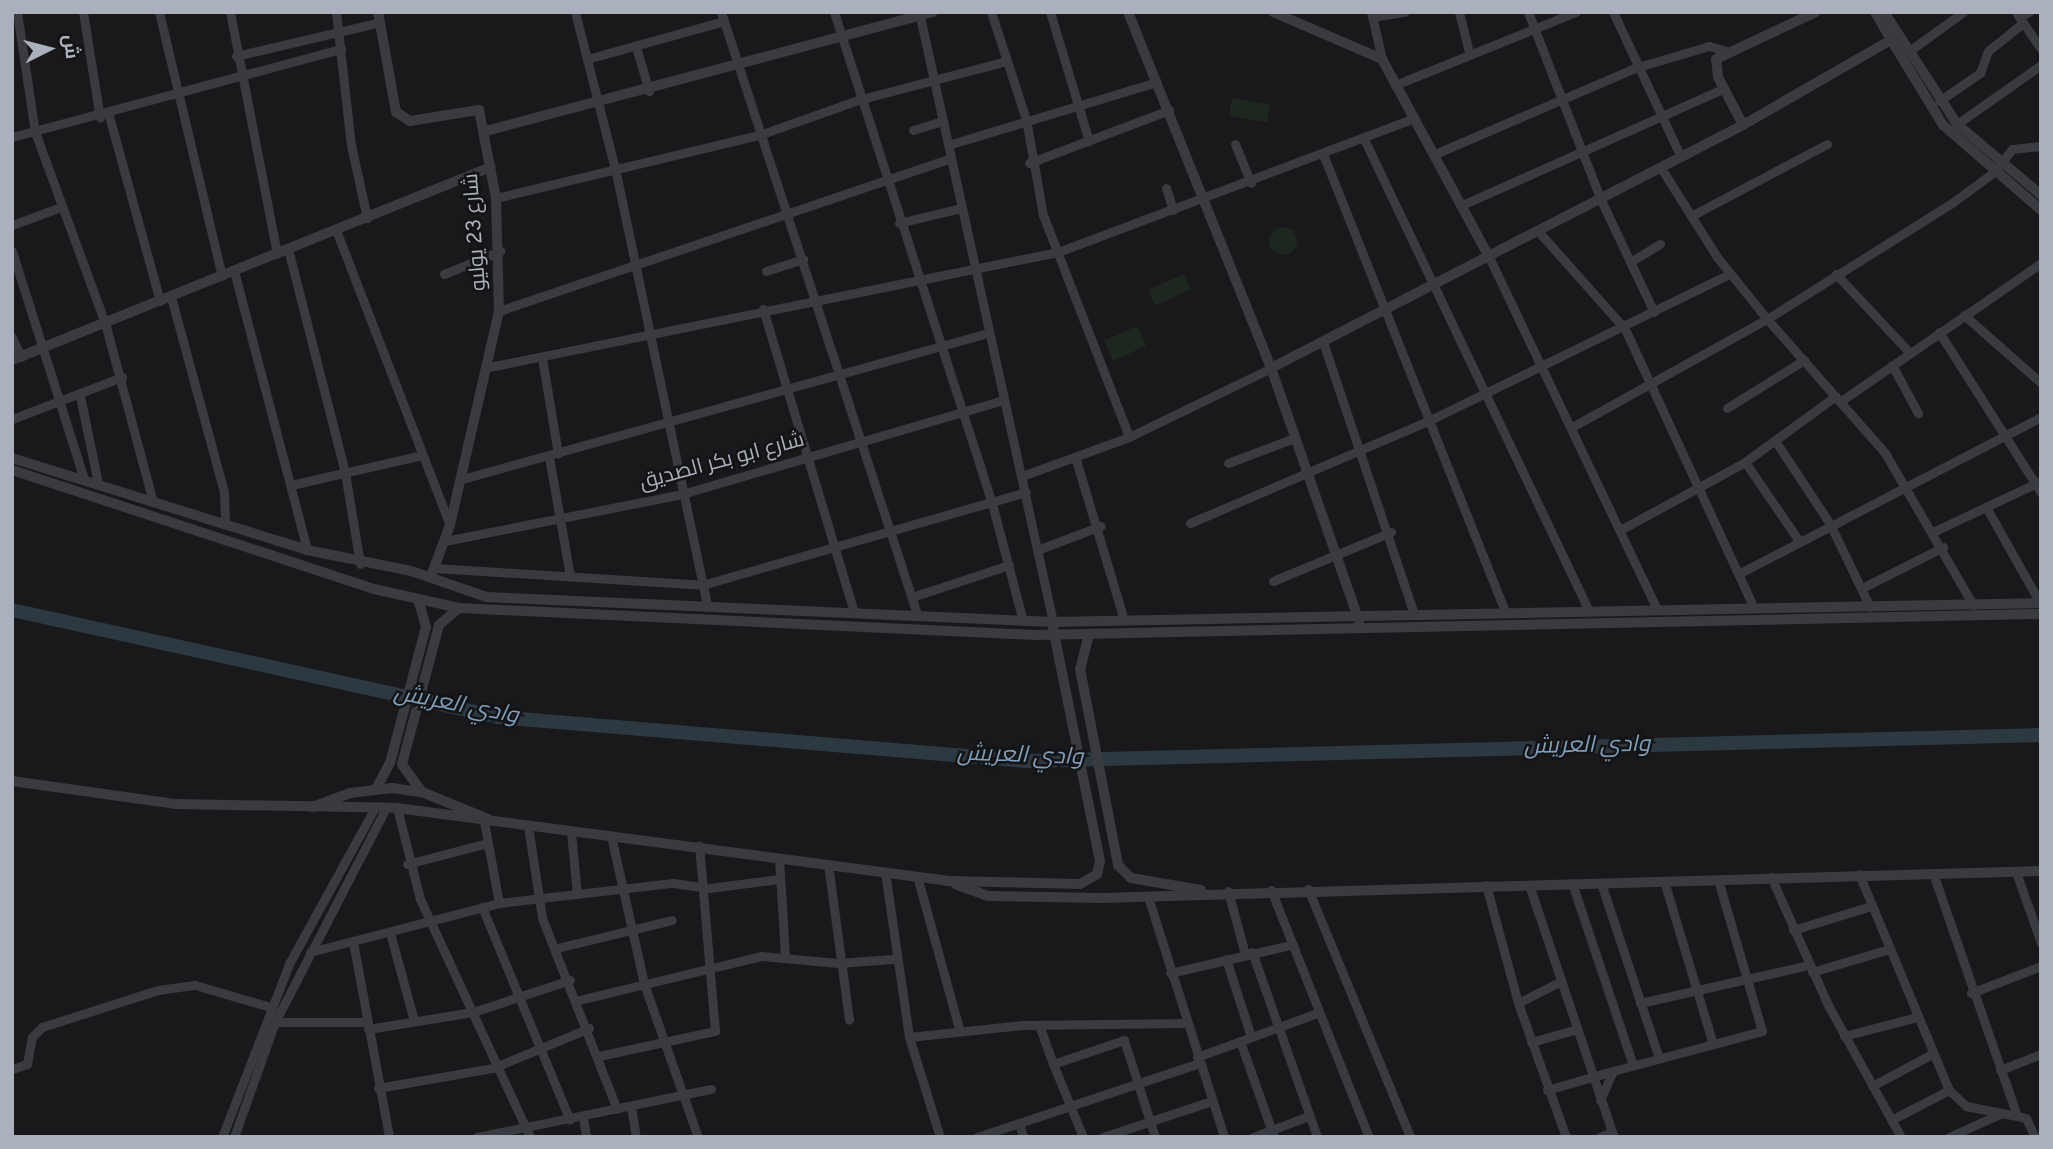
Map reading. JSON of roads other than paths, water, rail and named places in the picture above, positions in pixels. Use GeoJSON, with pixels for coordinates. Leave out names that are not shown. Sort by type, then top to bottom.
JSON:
{"type":"FeatureCollection","features":[{"type":"Feature","properties":{"kind":"street"},"geometry":{"type":"LineString","coordinates":[[17,12],[35,132],[105,323],[122,377],[153,502]]}},
{"type":"Feature","properties":{"kind":"street"},"geometry":{"type":"LineString","coordinates":[[83,12],[105,117],[165,299],[224,492],[225,522]]}},
{"type":"Feature","properties":{"kind":"street"},"geometry":{"type":"LineString","coordinates":[[159,12],[222,276]]}},
{"type":"Feature","properties":{"kind":"street"},"geometry":{"type":"LineString","coordinates":[[230,12],[238,77],[277,253]]}},
{"type":"Feature","properties":{"kind":"street"},"geometry":{"type":"LineString","coordinates":[[336,12],[367,218]]}},
{"type":"Feature","properties":{"kind":"street"},"geometry":{"type":"LineString","coordinates":[[575,12],[616,173],[666,424],[707,606]]}},
{"type":"Feature","properties":{"kind":"street"},"geometry":{"type":"LineString","coordinates":[[834,12],[858,100],[990,500],[1023,621]]}},
{"type":"Feature","properties":{"kind":"street"},"geometry":{"type":"LineString","coordinates":[[992,12],[1026,119],[1030,163],[1058,252],[1129,437]]}},
{"type":"Feature","properties":{"kind":"street"},"geometry":{"type":"LineString","coordinates":[[1050,12],[1089,141]]}},
{"type":"Feature","properties":{"kind":"street"},"geometry":{"type":"LineString","coordinates":[[1128,12],[1206,198],[1271,368],[1292,439],[1336,553],[1361,628]]}},
{"type":"Feature","properties":{"kind":"street"},"geometry":{"type":"LineString","coordinates":[[1405,12],[1372,15],[1382,59],[1489,257],[1657,610]]}},
{"type":"Feature","properties":{"kind":"street"},"geometry":{"type":"LineString","coordinates":[[1459,12],[1469,52]]}},
{"type":"Feature","properties":{"kind":"street"},"geometry":{"type":"LineString","coordinates":[[1528,12],[1600,198],[1654,312]]}},
{"type":"Feature","properties":{"kind":"street"},"geometry":{"type":"LineString","coordinates":[[1395,85],[1469,52],[1576,12]]}},
{"type":"Feature","properties":{"kind":"street"},"geometry":{"type":"LineString","coordinates":[[1613,12],[1635,68],[1681,157]]}},
{"type":"Feature","properties":{"kind":"street"},"geometry":{"type":"LineString","coordinates":[[1743,125],[1723,89],[1715,63],[1727,51],[1816,12]]}},
{"type":"Feature","properties":{"kind":"street"},"geometry":{"type":"LineString","coordinates":[[1905,54],[1963,12]]}},
{"type":"Feature","properties":{"kind":"street"},"geometry":{"type":"LineString","coordinates":[[1939,100],[1980,73],[1987,51],[2029,12]]}},
{"type":"Feature","properties":{"kind":"street"},"geometry":{"type":"LineString","coordinates":[[12,781],[164,803],[392,808],[528,827],[699,846],[949,881],[1080,884],[1100,870],[1098,847],[1063,671],[1053,635],[1053,622],[1026,492],[973,267],[924,13],[598,107],[486,131],[479,110],[471,107],[401,119],[377,18],[236,56]]}},
{"type":"Feature","properties":{"kind":"street"},"geometry":{"type":"LineString","coordinates":[[1275,13],[1382,59]]}},
{"type":"Feature","properties":{"kind":"street"},"geometry":{"type":"LineString","coordinates":[[1884,13],[1943,125],[1998,168],[2041,195]]}},
{"type":"Feature","properties":{"kind":"street"},"geometry":{"type":"LineString","coordinates":[[1884,13],[1891,40],[1905,54],[1956,124],[2041,210]]}},
{"type":"Feature","properties":{"kind":"street"},"geometry":{"type":"LineString","coordinates":[[587,59],[636,47],[722,17],[740,64],[892,529],[917,614]]}},
{"type":"Feature","properties":{"kind":"street"},"geometry":{"type":"LineString","coordinates":[[2020,18],[2039,43]]}},
{"type":"Feature","properties":{"kind":"street"},"geometry":{"type":"LineString","coordinates":[[1022,476],[1076,460],[1129,437],[1323,342],[1743,125],[1891,40]]}},
{"type":"Feature","properties":{"kind":"street"},"geometry":{"type":"LineString","coordinates":[[1435,154],[1635,68],[1709,46],[1727,51]]}},
{"type":"Feature","properties":{"kind":"street"},"geometry":{"type":"LineString","coordinates":[[636,47],[649,91]]}},
{"type":"Feature","properties":{"kind":"street"},"geometry":{"type":"LineString","coordinates":[[12,137],[105,117],[341,49]]}},
{"type":"Feature","properties":{"kind":"street"},"geometry":{"type":"LineString","coordinates":[[496,198],[616,173],[762,134],[858,100],[1007,61]]}},
{"type":"Feature","properties":{"kind":"street"},"geometry":{"type":"LineString","coordinates":[[1956,124],[2041,65]]}},
{"type":"Feature","properties":{"kind":"street"},"geometry":{"type":"LineString","coordinates":[[948,145],[1026,119],[1157,82]]}},
{"type":"Feature","properties":{"kind":"street"},"geometry":{"type":"LineString","coordinates":[[1462,205],[1581,147],[1723,89]]}},
{"type":"Feature","properties":{"kind":"street"},"geometry":{"type":"LineString","coordinates":[[1030,163],[1169,110]]}},
{"type":"Feature","properties":{"kind":"street"},"geometry":{"type":"LineString","coordinates":[[489,367],[916,278],[1058,252],[1251,183],[1415,118]]}},
{"type":"Feature","properties":{"kind":"street"},"geometry":{"type":"LineString","coordinates":[[913,130],[943,121]]}},
{"type":"Feature","properties":{"kind":"street","name":"شارع 23 يوليو"},"geometry":{"type":"LineString","coordinates":[[433,572],[450,525],[489,367],[499,311],[500,251],[496,198],[486,131]]}},
{"type":"Feature","properties":{"kind":"street"},"geometry":{"type":"LineString","coordinates":[[1364,139],[1489,392],[1589,611]]}},
{"type":"Feature","properties":{"kind":"street"},"geometry":{"type":"LineString","coordinates":[[1235,144],[1251,183]]}},
{"type":"Feature","properties":{"kind":"street"},"geometry":{"type":"LineString","coordinates":[[1691,216],[1827,144]]}},
{"type":"Feature","properties":{"kind":"street"},"geometry":{"type":"LineString","coordinates":[[1572,427],[1767,319],[1998,168],[2018,145],[2041,146]]}},
{"type":"Feature","properties":{"kind":"street"},"geometry":{"type":"LineString","coordinates":[[1324,154],[1388,308],[1506,613]]}},
{"type":"Feature","properties":{"kind":"street"},"geometry":{"type":"LineString","coordinates":[[499,311],[636,267],[787,212],[950,158]]}},
{"type":"Feature","properties":{"kind":"street"},"geometry":{"type":"LineString","coordinates":[[12,337],[16,358],[491,167]]}},
{"type":"Feature","properties":{"kind":"street"},"geometry":{"type":"LineString","coordinates":[[1661,168],[1729,274],[1838,398],[1906,483],[1935,531],[1973,605]]}},
{"type":"Feature","properties":{"kind":"street"},"geometry":{"type":"LineString","coordinates":[[1166,188],[1173,210]]}},
{"type":"Feature","properties":{"kind":"street"},"geometry":{"type":"LineString","coordinates":[[12,225],[61,207]]}},
{"type":"Feature","properties":{"kind":"street"},"geometry":{"type":"LineString","coordinates":[[899,223],[961,208]]}},
{"type":"Feature","properties":{"kind":"street"},"geometry":{"type":"LineString","coordinates":[[336,230],[450,525]]}},
{"type":"Feature","properties":{"kind":"street"},"geometry":{"type":"LineString","coordinates":[[1538,231],[1625,329],[1754,608]]}},
{"type":"Feature","properties":{"kind":"street"},"geometry":{"type":"LineString","coordinates":[[1630,262],[1660,244]]}},
{"type":"Feature","properties":{"kind":"street"},"geometry":{"type":"LineString","coordinates":[[288,249],[345,474],[354,563],[345,578]]}},
{"type":"Feature","properties":{"kind":"street"},"geometry":{"type":"LineString","coordinates":[[12,251],[84,479]]}},
{"type":"Feature","properties":{"kind":"street"},"geometry":{"type":"LineString","coordinates":[[444,274],[500,251]]}},
{"type":"Feature","properties":{"kind":"street"},"geometry":{"type":"LineString","coordinates":[[766,271],[803,259]]}},
{"type":"Feature","properties":{"kind":"street"},"geometry":{"type":"LineString","coordinates":[[1620,530],[1745,462],[2041,263]]}},
{"type":"Feature","properties":{"kind":"street"},"geometry":{"type":"LineString","coordinates":[[234,271],[307,550]]}},
{"type":"Feature","properties":{"kind":"street"},"geometry":{"type":"LineString","coordinates":[[1190,523],[1306,477],[1430,420],[1625,329],[1729,274]]}},
{"type":"Feature","properties":{"kind":"street"},"geometry":{"type":"LineString","coordinates":[[1836,274],[1910,353]]}},
{"type":"Feature","properties":{"kind":"street"},"geometry":{"type":"LineString","coordinates":[[763,309],[784,392],[854,612]]}},
{"type":"Feature","properties":{"kind":"street"},"geometry":{"type":"LineString","coordinates":[[1964,315],[2041,383]]}},
{"type":"Feature","properties":{"kind":"street"},"geometry":{"type":"LineString","coordinates":[[1939,332],[2038,483],[2041,493]]}},
{"type":"Feature","properties":{"kind":"street"},"geometry":{"type":"LineString","coordinates":[[461,479],[554,456],[784,392],[940,344],[988,333]]}},
{"type":"Feature","properties":{"kind":"street"},"geometry":{"type":"LineString","coordinates":[[1323,342],[1391,532],[1414,614]]}},
{"type":"Feature","properties":{"kind":"street"},"geometry":{"type":"LineString","coordinates":[[541,358],[560,519],[570,576]]}},
{"type":"Feature","properties":{"kind":"street"},"geometry":{"type":"LineString","coordinates":[[1727,408],[1804,360]]}},
{"type":"Feature","properties":{"kind":"street"},"geometry":{"type":"LineString","coordinates":[[1892,365],[1918,413]]}},
{"type":"Feature","properties":{"kind":"street"},"geometry":{"type":"LineString","coordinates":[[12,419],[60,404],[122,377]]}},
{"type":"Feature","properties":{"kind":"street"},"geometry":{"type":"LineString","coordinates":[[80,396],[98,484]]}},
{"type":"Feature","properties":{"kind":"street","name":"شارع ابو بكر الصديق"},"geometry":{"type":"LineString","coordinates":[[445,541],[682,494],[1004,400]]}},
{"type":"Feature","properties":{"kind":"street"},"geometry":{"type":"LineString","coordinates":[[1740,573],[1906,483],[2041,417]]}},
{"type":"Feature","properties":{"kind":"street"},"geometry":{"type":"LineString","coordinates":[[1228,463],[1292,439]]}},
{"type":"Feature","properties":{"kind":"street"},"geometry":{"type":"LineString","coordinates":[[1776,442],[1830,524],[1870,607]]}},
{"type":"Feature","properties":{"kind":"street"},"geometry":{"type":"LineString","coordinates":[[291,485],[422,455]]}},
{"type":"Feature","properties":{"kind":"street"},"geometry":{"type":"LineString","coordinates":[[12,458],[56,477],[419,603],[459,608],[1053,635],[2041,614]]}},
{"type":"Feature","properties":{"kind":"street"},"geometry":{"type":"LineString","coordinates":[[1076,460],[1101,526],[1124,620]]}},
{"type":"Feature","properties":{"kind":"street"},"geometry":{"type":"LineString","coordinates":[[1745,462],[1799,541]]}},
{"type":"Feature","properties":{"kind":"street"},"geometry":{"type":"LineString","coordinates":[[12,470],[84,479],[354,563],[433,572],[570,576],[702,585],[833,545],[1026,492]]}},
{"type":"Feature","properties":{"kind":"street"},"geometry":{"type":"LineString","coordinates":[[1935,531],[2038,483]]}},
{"type":"Feature","properties":{"kind":"street"},"geometry":{"type":"LineString","coordinates":[[433,572],[473,596],[1053,622],[2040,603],[1986,507]]}},
{"type":"Feature","properties":{"kind":"street"},"geometry":{"type":"LineString","coordinates":[[233,538],[238,526]]}},
{"type":"Feature","properties":{"kind":"street"},"geometry":{"type":"LineString","coordinates":[[1037,550],[1101,526]]}},
{"type":"Feature","properties":{"kind":"street"},"geometry":{"type":"LineString","coordinates":[[1273,581],[1391,532]]}},
{"type":"Feature","properties":{"kind":"street"},"geometry":{"type":"LineString","coordinates":[[1862,588],[1943,547]]}},
{"type":"Feature","properties":{"kind":"street"},"geometry":{"type":"LineString","coordinates":[[912,597],[1009,565]]}},
{"type":"Feature","properties":{"kind":"street"},"geometry":{"type":"LineString","coordinates":[[376,789],[390,763],[425,631],[419,603]]}},
{"type":"Feature","properties":{"kind":"street"},"geometry":{"type":"LineString","coordinates":[[422,792],[402,764],[436,634],[459,608]]}},
{"type":"Feature","properties":{"kind":"street"},"geometry":{"type":"LineString","coordinates":[[1089,634],[1080,669],[1118,865],[1131,878],[1210,891]]}},
{"type":"Feature","properties":{"kind":"street"},"geometry":{"type":"LineString","coordinates":[[312,807],[376,789],[422,792],[485,819]]}},
{"type":"Feature","properties":{"kind":"street"},"geometry":{"type":"LineString","coordinates":[[392,808],[407,864],[431,923],[473,1012],[493,1068],[528,1133]]}},
{"type":"Feature","properties":{"kind":"street"},"geometry":{"type":"LineString","coordinates":[[234,1137],[275,1022],[302,966],[392,808]]}},
{"type":"Feature","properties":{"kind":"street"},"geometry":{"type":"LineString","coordinates":[[222,1137],[270,1007],[290,962],[373,809]]}},
{"type":"Feature","properties":{"kind":"street"},"geometry":{"type":"LineString","coordinates":[[485,819],[484,844],[499,903]]}},
{"type":"Feature","properties":{"kind":"street"},"geometry":{"type":"LineString","coordinates":[[528,827],[538,898],[579,1000],[617,1110]]}},
{"type":"Feature","properties":{"kind":"street"},"geometry":{"type":"LineString","coordinates":[[571,832],[577,894]]}},
{"type":"Feature","properties":{"kind":"street"},"geometry":{"type":"LineString","coordinates":[[611,836],[628,929],[644,985],[698,1137]]}},
{"type":"Feature","properties":{"kind":"street"},"geometry":{"type":"LineString","coordinates":[[407,864],[484,844]]}},
{"type":"Feature","properties":{"kind":"street"},"geometry":{"type":"LineString","coordinates":[[599,1056],[715,1031],[699,846]]}},
{"type":"Feature","properties":{"kind":"street"},"geometry":{"type":"LineString","coordinates":[[779,858],[785,956]]}},
{"type":"Feature","properties":{"kind":"street"},"geometry":{"type":"LineString","coordinates":[[828,864],[838,963],[849,1020]]}},
{"type":"Feature","properties":{"kind":"street"},"geometry":{"type":"LineString","coordinates":[[949,881],[988,896],[1148,897],[1210,891],[2041,871]]}},
{"type":"Feature","properties":{"kind":"street"},"geometry":{"type":"LineString","coordinates":[[885,872],[893,959],[909,1037],[940,1137]]}},
{"type":"Feature","properties":{"kind":"street"},"geometry":{"type":"LineString","coordinates":[[2016,872],[2041,943]]}},
{"type":"Feature","properties":{"kind":"street"},"geometry":{"type":"LineString","coordinates":[[1859,874],[1949,1090],[1963,1105],[2027,1119],[2035,1137]]}},
{"type":"Feature","properties":{"kind":"street"},"geometry":{"type":"LineString","coordinates":[[1933,874],[1971,993],[2017,1116]]}},
{"type":"Feature","properties":{"kind":"street"},"geometry":{"type":"LineString","coordinates":[[917,876],[959,1028]]}},
{"type":"Feature","properties":{"kind":"street"},"geometry":{"type":"LineString","coordinates":[[1771,877],[1810,968],[1844,1036],[1901,1137]]}},
{"type":"Feature","properties":{"kind":"street"},"geometry":{"type":"LineString","coordinates":[[310,952],[431,923],[499,903],[621,887],[701,887],[779,879]]}},
{"type":"Feature","properties":{"kind":"street"},"geometry":{"type":"LineString","coordinates":[[1547,1090],[1590,1076],[1762,1031],[1718,880]]}},
{"type":"Feature","properties":{"kind":"street"},"geometry":{"type":"LineString","coordinates":[[1664,881],[1695,992],[1713,1044]]}},
{"type":"Feature","properties":{"kind":"street"},"geometry":{"type":"LineString","coordinates":[[1572,883],[1633,1065]]}},
{"type":"Feature","properties":{"kind":"street"},"geometry":{"type":"LineString","coordinates":[[1601,883],[1659,1058]]}},
{"type":"Feature","properties":{"kind":"street"},"geometry":{"type":"LineString","coordinates":[[1486,885],[1518,1003],[1566,1137]]}},
{"type":"Feature","properties":{"kind":"street"},"geometry":{"type":"LineString","coordinates":[[1529,885],[1557,982],[1613,1134],[1601,1137]]}},
{"type":"Feature","properties":{"kind":"street"},"geometry":{"type":"LineString","coordinates":[[1308,889],[1409,1137]]}},
{"type":"Feature","properties":{"kind":"street"},"geometry":{"type":"LineString","coordinates":[[1271,890],[1290,945],[1369,1137]]}},
{"type":"Feature","properties":{"kind":"street"},"geometry":{"type":"LineString","coordinates":[[1228,891],[1317,1137]]}},
{"type":"Feature","properties":{"kind":"street"},"geometry":{"type":"LineString","coordinates":[[1148,897],[1224,1137]]}},
{"type":"Feature","properties":{"kind":"street"},"geometry":{"type":"LineString","coordinates":[[1793,930],[1871,906]]}},
{"type":"Feature","properties":{"kind":"street"},"geometry":{"type":"LineString","coordinates":[[482,908],[570,1119]]}},
{"type":"Feature","properties":{"kind":"street"},"geometry":{"type":"LineString","coordinates":[[556,948],[672,920]]}},
{"type":"Feature","properties":{"kind":"street"},"geometry":{"type":"LineString","coordinates":[[390,933],[414,1021]]}},
{"type":"Feature","properties":{"kind":"street"},"geometry":{"type":"LineString","coordinates":[[353,942],[389,1137]]}},
{"type":"Feature","properties":{"kind":"street"},"geometry":{"type":"LineString","coordinates":[[1170,973],[1290,945]]}},
{"type":"Feature","properties":{"kind":"street"},"geometry":{"type":"LineString","coordinates":[[1640,1003],[1889,949]]}},
{"type":"Feature","properties":{"kind":"street"},"geometry":{"type":"LineString","coordinates":[[579,1000],[708,968],[785,956],[838,963],[893,959]]}},
{"type":"Feature","properties":{"kind":"street"},"geometry":{"type":"LineString","coordinates":[[1226,959],[1251,1037]]}},
{"type":"Feature","properties":{"kind":"street"},"geometry":{"type":"LineString","coordinates":[[290,962],[302,966]]}},
{"type":"Feature","properties":{"kind":"street"},"geometry":{"type":"LineString","coordinates":[[1971,993],[2041,966]]}},
{"type":"Feature","properties":{"kind":"street"},"geometry":{"type":"LineString","coordinates":[[275,1022],[367,1026],[414,1021],[473,1012],[570,979]]}},
{"type":"Feature","properties":{"kind":"street"},"geometry":{"type":"LineString","coordinates":[[1518,1003],[1557,982]]}},
{"type":"Feature","properties":{"kind":"street"},"geometry":{"type":"LineString","coordinates":[[12,1069],[27,1065],[32,1037],[42,1027],[158,990],[195,985],[270,1007]]}},
{"type":"Feature","properties":{"kind":"street"},"geometry":{"type":"LineString","coordinates":[[977,1137],[1198,1060],[1240,1041],[1317,1013]]}},
{"type":"Feature","properties":{"kind":"street"},"geometry":{"type":"LineString","coordinates":[[1844,1036],[1917,1017]]}},
{"type":"Feature","properties":{"kind":"street"},"geometry":{"type":"LineString","coordinates":[[1119,1023],[1155,1137]]}},
{"type":"Feature","properties":{"kind":"street"},"geometry":{"type":"LineString","coordinates":[[909,1037],[959,1028],[1039,1024],[1186,1023]]}},
{"type":"Feature","properties":{"kind":"street"},"geometry":{"type":"LineString","coordinates":[[1039,1024],[1068,1105],[1083,1137]]}},
{"type":"Feature","properties":{"kind":"street"},"geometry":{"type":"LineString","coordinates":[[379,1088],[493,1068],[589,1028]]}},
{"type":"Feature","properties":{"kind":"street"},"geometry":{"type":"LineString","coordinates":[[1531,1042],[1574,1030]]}},
{"type":"Feature","properties":{"kind":"street"},"geometry":{"type":"LineString","coordinates":[[1053,1064],[1124,1040]]}},
{"type":"Feature","properties":{"kind":"street"},"geometry":{"type":"LineString","coordinates":[[1240,1041],[1273,1134]]}},
{"type":"Feature","properties":{"kind":"street"},"geometry":{"type":"LineString","coordinates":[[1872,1086],[1932,1054]]}},
{"type":"Feature","properties":{"kind":"street"},"geometry":{"type":"LineString","coordinates":[[2000,1070],[2041,1054]]}},
{"type":"Feature","properties":{"kind":"street"},"geometry":{"type":"LineString","coordinates":[[1600,1100],[1613,1071]]}},
{"type":"Feature","properties":{"kind":"street"},"geometry":{"type":"LineString","coordinates":[[477,1137],[528,1133],[570,1119],[711,1089]]}},
{"type":"Feature","properties":{"kind":"street"},"geometry":{"type":"LineString","coordinates":[[1891,1120],[1949,1090]]}},
{"type":"Feature","properties":{"kind":"street"},"geometry":{"type":"LineString","coordinates":[[1103,1137],[1212,1101]]}},
{"type":"Feature","properties":{"kind":"street"},"geometry":{"type":"LineString","coordinates":[[631,1106],[636,1137]]}},
{"type":"Feature","properties":{"kind":"street"},"geometry":{"type":"LineString","coordinates":[[1949,1137],[2001,1113]]}},
{"type":"Feature","properties":{"kind":"street"},"geometry":{"type":"LineString","coordinates":[[1253,1137],[1273,1134],[1309,1116]]}},
{"type":"Feature","properties":{"kind":"street"},"geometry":{"type":"LineString","coordinates":[[583,1117],[586,1137]]}},
{"type":"Feature","properties":{"kind":"street"},"geometry":{"type":"LineString","coordinates":[[1019,1123],[1023,1137]]}},
{"type":"Feature","properties":{"kind":"waterway","name":"وادي العريش"},"geometry":{"type":"LineString","coordinates":[[12,610],[497,717],[1027,761],[2041,735]]}}]}
